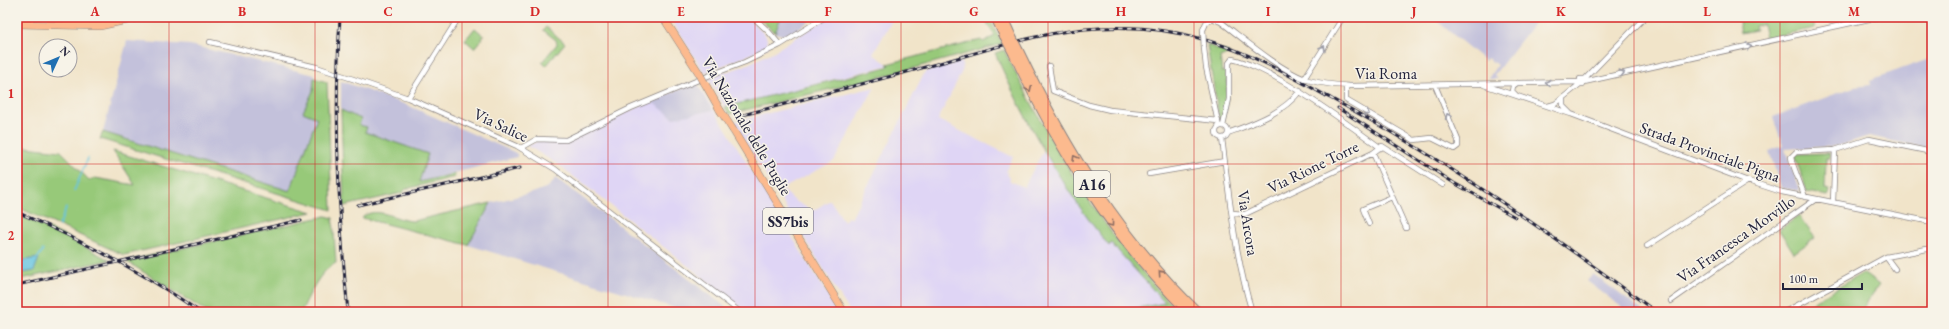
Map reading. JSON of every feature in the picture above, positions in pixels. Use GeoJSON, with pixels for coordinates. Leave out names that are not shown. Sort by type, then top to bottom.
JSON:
{"type":"FeatureCollection","features":[{"type":"Feature","properties":{"kind":"highway","name":"A16"},"geometry":{"type":"LineString","coordinates":[[995,17],[1008,36],[1016,52],[1046,121],[1086,188],[1124,241],[1183,302],[1198,312]]}},
{"type":"Feature","properties":{"kind":"highway","name":"A16"},"geometry":{"type":"LineString","coordinates":[[1003,17],[1008,36]]}},
{"type":"Feature","properties":{"kind":"highway","name":"A16"},"geometry":{"type":"LineString","coordinates":[[1183,302],[1188,312]]}},
{"type":"Feature","properties":{"kind":"main road"},"geometry":{"type":"LineString","coordinates":[[17,24],[100,26],[141,17]]}},
{"type":"Feature","properties":{"kind":"main road","name":"Via Nazionale delle Puglie"},"geometry":{"type":"LineString","coordinates":[[664,17],[844,312]]}},
{"type":"Feature","properties":{"kind":"street"},"geometry":{"type":"LineString","coordinates":[[408,98],[459,17]]}},
{"type":"Feature","properties":{"kind":"street"},"geometry":{"type":"LineString","coordinates":[[753,17],[780,45]]}},
{"type":"Feature","properties":{"kind":"street"},"geometry":{"type":"LineString","coordinates":[[521,148],[537,139],[566,140],[631,108],[745,62],[780,45],[825,17]]}},
{"type":"Feature","properties":{"kind":"street"},"geometry":{"type":"LineString","coordinates":[[1273,17],[1276,19],[1278,17]]}},
{"type":"Feature","properties":{"kind":"street"},"geometry":{"type":"LineString","coordinates":[[1304,79],[1343,17]]}},
{"type":"Feature","properties":{"kind":"street"},"geometry":{"type":"LineString","coordinates":[[1582,82],[1645,17]]}},
{"type":"Feature","properties":{"kind":"street","name":"Via Roma"},"geometry":{"type":"LineString","coordinates":[[1212,18],[1221,22],[1271,59],[1304,79],[1346,86],[1484,85],[1582,82],[1878,17]]}},
{"type":"Feature","properties":{"kind":"street","name":"Via Arcora"},"geometry":{"type":"LineString","coordinates":[[1212,18],[1206,23],[1203,30],[1206,67],[1218,121],[1228,133]]}},
{"type":"Feature","properties":{"kind":"street","name":"Via Salice"},"geometry":{"type":"LineString","coordinates":[[210,42],[316,67],[408,98],[521,148],[556,169],[740,312]]}},
{"type":"Feature","properties":{"kind":"street"},"geometry":{"type":"LineString","coordinates":[[1221,126],[1229,99],[1229,63],[1232,59],[1242,61],[1266,72],[1300,91],[1381,148],[1382,146],[1443,185]]}},
{"type":"Feature","properties":{"kind":"street"},"geometry":{"type":"LineString","coordinates":[[1049,66],[1053,91],[1089,105],[1110,110],[1218,121]]}},
{"type":"Feature","properties":{"kind":"street","name":"Via Roma"},"geometry":{"type":"LineString","coordinates":[[1548,106],[1563,98],[1582,82]]}},
{"type":"Feature","properties":{"kind":"street"},"geometry":{"type":"LineString","coordinates":[[1516,96],[1512,91],[1513,86],[1517,83]]}},
{"type":"Feature","properties":{"kind":"street"},"geometry":{"type":"LineString","coordinates":[[1346,86],[1346,100],[1380,121],[1414,140],[1432,138],[1454,149],[1458,146],[1458,140],[1435,85]]}},
{"type":"Feature","properties":{"kind":"street","name":"Strada Provinciale Pigna"},"geometry":{"type":"LineString","coordinates":[[1484,85],[1571,114],[1748,181],[1805,197],[1932,222]]}},
{"type":"Feature","properties":{"kind":"street"},"geometry":{"type":"LineString","coordinates":[[1222,138],[1228,133],[1261,120],[1280,110],[1291,102],[1300,91]]}},
{"type":"Feature","properties":{"kind":"street"},"geometry":{"type":"LineString","coordinates":[[1563,98],[1563,106],[1571,114]]}},
{"type":"Feature","properties":{"kind":"street","name":"Via Arcora"},"geometry":{"type":"LineString","coordinates":[[1221,126],[1216,133],[1222,138],[1232,213],[1245,285],[1252,311]]}},
{"type":"Feature","properties":{"kind":"street"},"geometry":{"type":"LineString","coordinates":[[1805,197],[1792,162],[1792,155],[1798,151],[1834,150],[1869,139],[1932,152]]}},
{"type":"Feature","properties":{"kind":"street","name":"Via Rione Torre"},"geometry":{"type":"LineString","coordinates":[[1232,213],[1245,214],[1374,153],[1381,148]]}},
{"type":"Feature","properties":{"kind":"street"},"geometry":{"type":"LineString","coordinates":[[1833,202],[1834,150]]}},
{"type":"Feature","properties":{"kind":"street"},"geometry":{"type":"LineString","coordinates":[[1374,153],[1406,228]]}},
{"type":"Feature","properties":{"kind":"street"},"geometry":{"type":"LineString","coordinates":[[1149,174],[1225,161]]}},
{"type":"Feature","properties":{"kind":"street"},"geometry":{"type":"LineString","coordinates":[[1647,246],[1748,181]]}},
{"type":"Feature","properties":{"kind":"street"},"geometry":{"type":"LineString","coordinates":[[1369,224],[1363,209],[1392,196]]}},
{"type":"Feature","properties":{"kind":"street","name":"Via Francesca Morvillo"},"geometry":{"type":"LineString","coordinates":[[1671,301],[1816,199]]}},
{"type":"Feature","properties":{"kind":"street"},"geometry":{"type":"LineString","coordinates":[[1785,312],[1886,257],[1932,248]]}},
{"type":"Feature","properties":{"kind":"street"},"geometry":{"type":"LineString","coordinates":[[1886,257],[1895,270]]}},
{"type":"Feature","properties":{"kind":"shaded area"},"geometry":{"type":"Polygon","coordinates":[[[670,17],[747,17],[766,36],[769,47],[704,73],[670,17]]]}},
{"type":"Feature","properties":{"kind":"shaded area"},"geometry":{"type":"Polygon","coordinates":[[[781,17],[816,17],[786,36],[775,33],[781,17]]]}},
{"type":"Feature","properties":{"kind":"shaded area"},"geometry":{"type":"Polygon","coordinates":[[[829,17],[894,17],[873,54],[889,65],[725,107],[708,78],[744,66],[773,52],[829,17]]]}},
{"type":"Feature","properties":{"kind":"shaded area"},"geometry":{"type":"Polygon","coordinates":[[[1432,17],[1539,17],[1494,75],[1498,79],[1488,79],[1497,65],[1487,58],[1485,61],[1432,17]]]}},
{"type":"Feature","properties":{"kind":"shaded area"},"geometry":{"type":"Polygon","coordinates":[[[127,41],[190,45],[315,75],[313,91],[303,112],[317,117],[290,192],[103,132],[127,41]]]}},
{"type":"Feature","properties":{"kind":"shaded area"},"geometry":{"type":"Polygon","coordinates":[[[1932,58],[1932,149],[1869,136],[1838,146],[1785,149],[1800,191],[1781,188],[1769,151],[1783,146],[1773,117],[1854,87],[1871,85],[1870,80],[1932,58]]]}},
{"type":"Feature","properties":{"kind":"shaded area"},"geometry":{"type":"Polygon","coordinates":[[[961,62],[963,69],[938,120],[1013,157],[1006,170],[1010,181],[1024,187],[1044,150],[1068,190],[1110,245],[1111,243],[1166,303],[1115,312],[850,312],[733,122],[875,87],[834,161],[782,189],[795,201],[813,211],[830,200],[844,221],[848,217],[851,219],[925,72],[961,62]]]}},
{"type":"Feature","properties":{"kind":"shaded area"},"geometry":{"type":"Polygon","coordinates":[[[341,81],[407,105],[514,152],[517,154],[517,157],[419,182],[428,154],[365,132],[359,125],[361,119],[341,110],[341,81]]]}},
{"type":"Feature","properties":{"kind":"shaded area"},"geometry":{"type":"Polygon","coordinates":[[[696,82],[838,312],[747,312],[559,165],[528,146],[538,141],[567,141],[696,82]]]}},
{"type":"Feature","properties":{"kind":"shaded area"},"geometry":{"type":"Polygon","coordinates":[[[696,83],[713,110],[674,118],[652,102],[696,83]]]}},
{"type":"Feature","properties":{"kind":"shaded area"},"geometry":{"type":"Polygon","coordinates":[[[555,178],[732,312],[685,311],[468,245],[491,203],[535,192],[548,187],[555,178]]]}},
{"type":"Feature","properties":{"kind":"shaded area"},"geometry":{"type":"Polygon","coordinates":[[[1593,274],[1644,312],[1628,312],[1587,281],[1593,274]]]}},
{"type":"Feature","properties":{"kind":"green space"},"geometry":{"type":"Polygon","coordinates":[[[758,17],[781,17],[775,33],[758,17]]]}},
{"type":"Feature","properties":{"kind":"green space"},"geometry":{"type":"Polygon","coordinates":[[[983,17],[989,17],[1002,44],[888,75],[729,114],[725,107],[887,67],[889,65],[887,64],[981,40],[983,42],[995,36],[983,17]]]}},
{"type":"Feature","properties":{"kind":"green space"},"geometry":{"type":"Polygon","coordinates":[[[1742,17],[1812,17],[1815,28],[1766,38],[1763,24],[1755,26],[1756,30],[1741,33],[1739,23],[1742,17]]]}},
{"type":"Feature","properties":{"kind":"green space"},"geometry":{"type":"Polygon","coordinates":[[[546,27],[565,43],[546,66],[542,62],[557,44],[556,40],[543,30],[546,27]]]}},
{"type":"Feature","properties":{"kind":"green space"},"geometry":{"type":"Polygon","coordinates":[[[475,28],[484,36],[474,48],[465,40],[475,28]]]}},
{"type":"Feature","properties":{"kind":"green space"},"geometry":{"type":"Polygon","coordinates":[[[1207,45],[1230,53],[1220,57],[1222,72],[1227,71],[1227,105],[1222,120],[1219,119],[1207,45]]]}},
{"type":"Feature","properties":{"kind":"green space"},"geometry":{"type":"Polygon","coordinates":[[[1004,50],[1041,121],[1081,188],[1103,221],[1126,252],[1179,312],[1115,312],[1165,303],[1111,243],[1109,246],[1060,177],[1032,129],[995,53],[1004,50]]]}},
{"type":"Feature","properties":{"kind":"green space"},"geometry":{"type":"Polygon","coordinates":[[[314,78],[327,82],[332,210],[100,139],[103,132],[290,191],[317,118],[303,112],[313,91],[314,78]]]}},
{"type":"Feature","properties":{"kind":"green space"},"geometry":{"type":"Polygon","coordinates":[[[341,110],[361,119],[359,125],[367,127],[365,132],[428,154],[419,182],[454,174],[455,177],[406,189],[402,193],[344,206],[341,110]]]}},
{"type":"Feature","properties":{"kind":"green space"},"geometry":{"type":"Polygon","coordinates":[[[17,146],[61,151],[89,180],[95,178],[135,185],[113,151],[312,212],[124,255],[17,207],[17,146]]]}},
{"type":"Feature","properties":{"kind":"green space"},"geometry":{"type":"Polygon","coordinates":[[[1829,153],[1830,158],[1826,158],[1825,189],[1830,190],[1829,195],[1807,192],[1795,156],[1798,154],[1829,153]]]}},
{"type":"Feature","properties":{"kind":"green space"},"geometry":{"type":"Polygon","coordinates":[[[491,203],[468,245],[362,218],[367,214],[380,213],[413,221],[491,203]]]}},
{"type":"Feature","properties":{"kind":"green space"},"geometry":{"type":"Polygon","coordinates":[[[17,214],[67,237],[109,260],[17,280],[17,214]]]}},
{"type":"Feature","properties":{"kind":"green space"},"geometry":{"type":"Polygon","coordinates":[[[326,216],[333,218],[336,263],[324,272],[311,292],[301,312],[207,312],[126,261],[326,216]]]}},
{"type":"Feature","properties":{"kind":"green space"},"geometry":{"type":"Polygon","coordinates":[[[1799,216],[1815,238],[1794,253],[1779,230],[1799,216]]]}},
{"type":"Feature","properties":{"kind":"green space"},"geometry":{"type":"Polygon","coordinates":[[[1863,273],[1879,285],[1860,312],[1796,312],[1863,273]]]}},
{"type":"Feature","properties":{"kind":"water"},"geometry":{"type":"Polygon","coordinates":[[[39,258],[34,271],[17,274],[17,261],[39,258]]]}},
{"type":"Feature","properties":{"kind":"waterway"},"geometry":{"type":"LineString","coordinates":[[74,191],[88,158]]}},
{"type":"Feature","properties":{"kind":"waterway"},"geometry":{"type":"LineString","coordinates":[[59,226],[66,208]]}},
{"type":"Feature","properties":{"kind":"waterway"},"geometry":{"type":"LineString","coordinates":[[37,259],[43,250]]}},
{"type":"Feature","properties":{"kind":"railway"},"geometry":{"type":"LineString","coordinates":[[340,17],[337,128],[339,201],[348,312]]}},
{"type":"Feature","properties":{"kind":"railway"},"geometry":{"type":"LineString","coordinates":[[743,115],[1004,45],[1061,32],[1100,28],[1142,28],[1196,37],[1225,46],[1257,59],[1287,74],[1416,147],[1538,227],[1656,312]]}},
{"type":"Feature","properties":{"kind":"railway"},"geometry":{"type":"LineString","coordinates":[[1338,108],[1454,183],[1515,217]]}},
{"type":"Feature","properties":{"kind":"railway"},"geometry":{"type":"LineString","coordinates":[[358,205],[520,168]]}},
{"type":"Feature","properties":{"kind":"railway"},"geometry":{"type":"LineString","coordinates":[[17,212],[65,234],[134,270],[200,312]]}},
{"type":"Feature","properties":{"kind":"railway"},"geometry":{"type":"LineString","coordinates":[[17,285],[301,220]]}}]}
